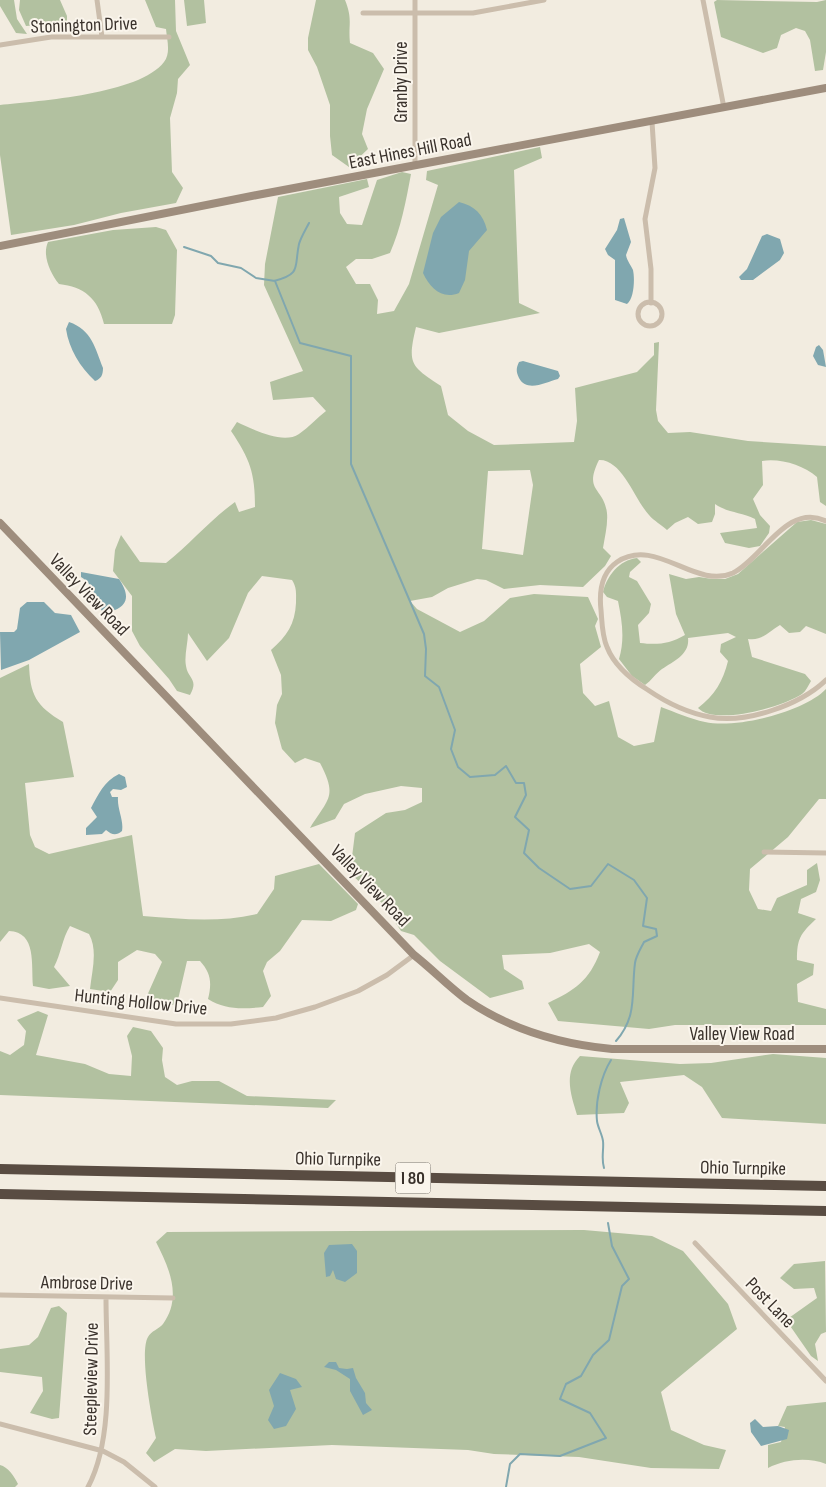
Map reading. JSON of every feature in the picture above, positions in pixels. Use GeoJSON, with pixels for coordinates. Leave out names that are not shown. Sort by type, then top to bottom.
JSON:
{"type":"FeatureCollection","features":[{"type":"Feature","properties":{"kind":"highway","name":"Ohio Turnpike"},"geometry":{"type":"LineString","coordinates":[[0,1169],[826,1186]]}},
{"type":"Feature","properties":{"kind":"highway","name":"I 80"},"geometry":{"type":"LineString","coordinates":[[0,1194],[826,1211]]}},
{"type":"Feature","properties":{"kind":"main road","name":"East Hines Hill Road"},"geometry":{"type":"LineString","coordinates":[[0,246],[415,165],[826,88]]}},
{"type":"Feature","properties":{"kind":"main road","name":"Valley View Road"},"geometry":{"type":"LineString","coordinates":[[0,523],[414,955],[467,1000],[518,1028],[556,1040],[612,1049],[826,1049]]}},
{"type":"Feature","properties":{"kind":"street"},"geometry":{"type":"LineString","coordinates":[[96,0],[102,36]]}},
{"type":"Feature","properties":{"kind":"street","name":"Granby Drive"},"geometry":{"type":"LineString","coordinates":[[415,0],[415,165]]}},
{"type":"Feature","properties":{"kind":"street"},"geometry":{"type":"LineString","coordinates":[[363,13],[474,13],[544,0]]}},
{"type":"Feature","properties":{"kind":"street"},"geometry":{"type":"LineString","coordinates":[[703,0],[724,108]]}},
{"type":"Feature","properties":{"kind":"street","name":"Stonington Drive"},"geometry":{"type":"LineString","coordinates":[[0,45],[51,37],[170,37]]}},
{"type":"Feature","properties":{"kind":"street"},"geometry":{"type":"LineString","coordinates":[[651,303],[651,268],[645,220],[655,168],[652,122]]}},
{"type":"Feature","properties":{"kind":"street"},"geometry":{"type":"LineString","coordinates":[[651,303],[658,306],[662,313],[660,320],[650,326],[643,323],[639,314],[644,305],[651,303]]}},
{"type":"Feature","properties":{"kind":"street"},"geometry":{"type":"LineString","coordinates":[[826,521],[816,517],[798,519],[744,566],[727,575],[707,575],[647,555],[630,556],[617,563],[609,571],[601,588],[600,602],[607,648],[620,666],[640,685],[686,711],[718,718],[741,717],[784,706],[806,696],[826,680]]}},
{"type":"Feature","properties":{"kind":"street"},"geometry":{"type":"LineString","coordinates":[[764,852],[826,853]]}},
{"type":"Feature","properties":{"kind":"street","name":"Hunting Hollow Drive"},"geometry":{"type":"LineString","coordinates":[[0,998],[176,1024],[231,1024],[276,1018],[315,1008],[372,983],[400,967],[414,955]]}},
{"type":"Feature","properties":{"kind":"street","name":"Post Lane"},"geometry":{"type":"LineString","coordinates":[[695,1243],[826,1381]]}},
{"type":"Feature","properties":{"kind":"street","name":"Ambrose Drive"},"geometry":{"type":"LineString","coordinates":[[0,1295],[173,1298]]}},
{"type":"Feature","properties":{"kind":"street","name":"Steepleview Drive"},"geometry":{"type":"LineString","coordinates":[[88,1487],[103,1451],[106,1428],[106,1298]]}},
{"type":"Feature","properties":{"kind":"street"},"geometry":{"type":"LineString","coordinates":[[0,1424],[103,1451],[124,1462],[155,1487]]}},
{"type":"Feature","properties":{"kind":"green space"},"geometry":{"type":"Polygon","coordinates":[[[0,0],[14,0],[17,19],[27,34],[16,33],[0,6],[0,0]]]}},
{"type":"Feature","properties":{"kind":"green space"},"geometry":{"type":"Polygon","coordinates":[[[20,0],[60,0],[67,16],[67,23],[26,26],[19,10],[20,0]]]}},
{"type":"Feature","properties":{"kind":"green space"},"geometry":{"type":"Polygon","coordinates":[[[145,0],[175,0],[176,31],[190,65],[178,79],[177,93],[170,118],[172,172],[183,188],[176,203],[121,213],[74,225],[11,235],[0,155],[0,105],[63,98],[112,89],[134,82],[152,73],[164,62],[168,51],[168,42],[166,29],[156,27],[145,0]]]}},
{"type":"Feature","properties":{"kind":"green space"},"geometry":{"type":"Polygon","coordinates":[[[184,0],[204,0],[206,23],[187,26],[184,0]]]}},
{"type":"Feature","properties":{"kind":"green space"},"geometry":{"type":"Polygon","coordinates":[[[316,0],[345,0],[350,17],[350,43],[373,53],[384,69],[367,109],[362,134],[368,149],[349,167],[332,155],[330,105],[317,67],[308,50],[308,38],[316,0]]]}},
{"type":"Feature","properties":{"kind":"green space"},"geometry":{"type":"Polygon","coordinates":[[[717,0],[817,2],[826,0],[826,52],[823,70],[815,71],[810,40],[805,31],[796,28],[781,35],[777,48],[763,53],[721,37],[714,2],[717,0]]]}},
{"type":"Feature","properties":{"kind":"green space"},"geometry":{"type":"Polygon","coordinates":[[[540,147],[542,158],[514,170],[519,303],[540,313],[439,333],[416,327],[412,349],[414,363],[423,374],[441,386],[448,415],[468,431],[494,445],[574,442],[577,421],[575,388],[637,372],[654,355],[654,343],[659,342],[656,410],[658,421],[668,433],[690,432],[748,441],[826,446],[826,506],[820,502],[817,477],[798,466],[784,462],[762,461],[763,485],[753,499],[760,515],[770,526],[769,533],[760,546],[749,548],[725,543],[720,533],[757,528],[755,519],[715,504],[715,514],[712,522],[698,524],[688,517],[675,523],[667,530],[649,515],[615,466],[607,461],[599,460],[593,478],[607,513],[603,548],[611,556],[605,566],[583,587],[540,585],[504,589],[486,580],[477,579],[448,588],[432,597],[410,601],[417,609],[460,632],[484,621],[510,598],[534,594],[588,597],[598,619],[595,626],[601,647],[580,664],[583,693],[595,706],[609,701],[618,737],[634,746],[654,742],[661,707],[705,722],[718,724],[734,723],[769,717],[786,711],[802,705],[826,689],[826,799],[819,799],[788,837],[750,869],[749,890],[758,909],[771,911],[777,898],[807,885],[807,870],[817,863],[820,880],[816,892],[801,899],[798,913],[816,919],[803,933],[799,942],[797,960],[814,964],[813,975],[797,984],[798,1002],[826,1009],[826,1025],[675,1025],[649,1029],[558,1021],[548,1003],[580,984],[591,970],[600,952],[589,944],[550,953],[502,955],[504,969],[522,981],[524,989],[490,998],[440,961],[414,935],[401,931],[383,904],[350,873],[355,833],[386,813],[405,810],[422,802],[422,788],[401,786],[365,794],[344,804],[335,819],[310,828],[326,804],[329,783],[320,763],[305,758],[295,763],[282,749],[275,723],[277,705],[282,694],[281,675],[271,650],[286,635],[294,617],[296,593],[292,580],[262,576],[248,593],[229,638],[207,661],[188,633],[186,662],[187,670],[193,682],[190,695],[177,691],[140,646],[132,631],[132,596],[113,571],[115,550],[121,535],[140,562],[166,563],[235,502],[239,512],[255,507],[254,485],[250,467],[243,450],[231,431],[237,422],[268,435],[285,438],[299,434],[326,411],[313,397],[273,400],[270,382],[303,371],[264,285],[265,264],[278,197],[367,179],[369,187],[339,197],[340,213],[347,224],[362,225],[377,180],[402,172],[411,174],[400,224],[390,253],[372,259],[356,259],[346,267],[356,284],[370,284],[378,300],[377,314],[394,311],[409,284],[438,185],[426,180],[427,171],[540,147]],[[530,470],[488,471],[482,549],[523,555],[533,485],[530,470]]]}},
{"type":"Feature","properties":{"kind":"green space"},"geometry":{"type":"Polygon","coordinates":[[[156,227],[166,230],[177,250],[175,315],[172,324],[104,324],[98,307],[89,295],[76,288],[59,284],[46,258],[48,242],[113,230],[156,227]]]}},
{"type":"Feature","properties":{"kind":"green space"},"geometry":{"type":"Polygon","coordinates":[[[811,520],[826,524],[826,634],[806,626],[800,632],[789,633],[780,625],[757,639],[748,639],[752,657],[805,674],[811,681],[803,693],[780,704],[749,713],[719,715],[707,713],[698,708],[714,693],[724,675],[728,661],[720,652],[721,644],[736,637],[728,633],[688,638],[688,644],[684,653],[645,685],[632,676],[619,659],[622,623],[618,601],[607,597],[603,592],[607,580],[619,565],[637,558],[641,562],[630,572],[629,577],[637,581],[651,604],[649,613],[638,625],[640,643],[658,644],[668,642],[685,635],[676,614],[669,574],[686,579],[699,577],[725,579],[738,574],[797,522],[811,520]]]}},
{"type":"Feature","properties":{"kind":"green space"},"geometry":{"type":"Polygon","coordinates":[[[29,664],[31,684],[36,699],[46,711],[63,722],[74,777],[25,783],[30,835],[35,847],[49,854],[132,835],[143,916],[228,919],[257,914],[274,889],[275,876],[319,864],[358,904],[356,910],[331,921],[302,920],[280,951],[267,962],[263,971],[271,996],[263,1007],[228,1007],[214,1003],[208,999],[210,983],[206,970],[200,961],[187,961],[177,1004],[163,1007],[146,998],[162,962],[155,954],[137,950],[118,962],[118,980],[110,992],[90,989],[94,961],[92,940],[89,934],[70,926],[54,967],[70,986],[49,989],[33,986],[31,951],[24,937],[9,931],[0,942],[0,678],[29,664]]]}},
{"type":"Feature","properties":{"kind":"green space"},"geometry":{"type":"Polygon","coordinates":[[[38,1011],[48,1015],[36,1055],[85,1064],[109,1074],[131,1076],[132,1056],[127,1036],[133,1027],[151,1031],[163,1048],[162,1060],[165,1077],[177,1085],[192,1081],[219,1081],[247,1096],[336,1100],[328,1108],[0,1095],[0,1051],[10,1055],[24,1045],[26,1031],[17,1020],[38,1011]]]}},
{"type":"Feature","properties":{"kind":"green space"},"geometry":{"type":"Polygon","coordinates":[[[773,1054],[826,1058],[826,1124],[722,1118],[702,1087],[684,1075],[620,1082],[629,1103],[624,1113],[577,1115],[571,1092],[570,1077],[575,1063],[580,1056],[680,1064],[711,1063],[773,1054]]]}},
{"type":"Feature","properties":{"kind":"green space"},"geometry":{"type":"Polygon","coordinates":[[[584,1230],[652,1236],[683,1251],[728,1304],[737,1329],[661,1392],[671,1430],[704,1445],[726,1450],[719,1469],[651,1468],[579,1457],[494,1454],[468,1450],[332,1445],[206,1451],[175,1449],[154,1462],[146,1453],[156,1438],[147,1386],[146,1345],[149,1335],[163,1324],[169,1314],[173,1294],[166,1263],[156,1242],[167,1232],[584,1230]]]}},
{"type":"Feature","properties":{"kind":"green space"},"geometry":{"type":"Polygon","coordinates":[[[825,1261],[826,1332],[821,1334],[815,1344],[818,1361],[811,1356],[786,1320],[817,1298],[814,1288],[794,1289],[780,1278],[794,1264],[825,1261]]]}},
{"type":"Feature","properties":{"kind":"green space"},"geometry":{"type":"Polygon","coordinates":[[[59,1306],[67,1313],[59,1418],[52,1419],[30,1413],[43,1391],[42,1377],[0,1372],[0,1349],[29,1345],[38,1337],[51,1308],[59,1306]]]}},
{"type":"Feature","properties":{"kind":"green space"},"geometry":{"type":"Polygon","coordinates":[[[826,1402],[826,1464],[812,1460],[797,1460],[768,1468],[768,1445],[781,1442],[785,1427],[778,1426],[787,1406],[826,1402]]]}},
{"type":"Feature","properties":{"kind":"green space"},"geometry":{"type":"Polygon","coordinates":[[[0,1465],[13,1475],[18,1484],[15,1487],[0,1487],[0,1465]]]}},
{"type":"Feature","properties":{"kind":"water"},"geometry":{"type":"Polygon","coordinates":[[[459,202],[474,208],[481,215],[487,230],[469,251],[465,280],[459,293],[447,295],[433,288],[423,273],[433,233],[441,217],[459,202]]]}},
{"type":"Feature","properties":{"kind":"water"},"geometry":{"type":"Polygon","coordinates":[[[624,218],[631,242],[626,255],[633,270],[634,278],[633,293],[627,304],[615,300],[615,260],[608,255],[605,249],[617,230],[620,219],[624,218]]]}},
{"type":"Feature","properties":{"kind":"water"},"geometry":{"type":"Polygon","coordinates":[[[767,234],[780,239],[784,253],[780,260],[753,280],[741,280],[739,277],[747,269],[762,236],[767,234]]]}},
{"type":"Feature","properties":{"kind":"water"},"geometry":{"type":"Polygon","coordinates":[[[69,322],[77,325],[92,340],[103,368],[103,373],[95,381],[85,370],[73,351],[66,329],[69,322]]]}},
{"type":"Feature","properties":{"kind":"water"},"geometry":{"type":"Polygon","coordinates":[[[819,345],[823,350],[826,367],[818,365],[813,356],[816,347],[819,345]]]}},
{"type":"Feature","properties":{"kind":"water"},"geometry":{"type":"Polygon","coordinates":[[[523,361],[558,371],[560,376],[558,379],[542,384],[527,385],[522,382],[517,372],[519,362],[523,361]]]}},
{"type":"Feature","properties":{"kind":"water"},"geometry":{"type":"Polygon","coordinates":[[[81,572],[119,579],[126,596],[124,604],[112,611],[102,611],[92,588],[81,577],[81,572]]]}},
{"type":"Feature","properties":{"kind":"water"},"geometry":{"type":"Polygon","coordinates":[[[27,602],[44,602],[55,613],[71,615],[80,632],[29,660],[1,670],[0,632],[14,632],[17,629],[20,608],[27,602]]]}},
{"type":"Feature","properties":{"kind":"water"},"geometry":{"type":"Polygon","coordinates":[[[119,774],[125,777],[127,787],[121,790],[113,789],[110,792],[112,797],[118,797],[122,831],[114,834],[106,830],[102,834],[86,835],[86,828],[97,817],[91,808],[96,798],[105,784],[119,774]]]}},
{"type":"Feature","properties":{"kind":"water"},"geometry":{"type":"Polygon","coordinates":[[[352,1244],[357,1251],[357,1273],[345,1282],[336,1279],[333,1270],[330,1276],[326,1277],[324,1253],[329,1245],[352,1244]]]}},
{"type":"Feature","properties":{"kind":"water"},"geometry":{"type":"Polygon","coordinates":[[[329,1362],[336,1362],[339,1368],[353,1368],[356,1378],[365,1393],[366,1403],[372,1410],[363,1415],[350,1391],[350,1379],[336,1370],[324,1367],[329,1362]]]}},
{"type":"Feature","properties":{"kind":"water"},"geometry":{"type":"Polygon","coordinates":[[[280,1373],[296,1379],[302,1387],[290,1390],[296,1409],[286,1426],[274,1429],[268,1420],[274,1406],[269,1390],[280,1373]]]}},
{"type":"Feature","properties":{"kind":"water"},"geometry":{"type":"Polygon","coordinates":[[[755,1419],[763,1427],[778,1426],[789,1430],[787,1439],[761,1446],[751,1432],[750,1423],[755,1419]]]}},
{"type":"Feature","properties":{"kind":"waterway"},"geometry":{"type":"LineString","coordinates":[[274,281],[289,276],[293,272],[299,244],[309,223]]}},
{"type":"Feature","properties":{"kind":"waterway"},"geometry":{"type":"LineString","coordinates":[[184,247],[211,256],[218,263],[241,268],[256,278],[275,281],[300,343],[351,356],[351,464],[424,634],[426,649],[425,676],[439,687],[455,730],[451,749],[458,767],[470,777],[495,775],[506,766],[516,783],[524,783],[526,795],[515,817],[529,830],[524,853],[539,868],[570,889],[591,886],[608,864],[634,880],[647,898],[643,926],[656,929],[657,936],[644,942],[636,958],[631,1013],[623,1032],[616,1041]]}},
{"type":"Feature","properties":{"kind":"waterway"},"geometry":{"type":"LineString","coordinates":[[604,1168],[603,1141],[597,1121],[597,1106],[602,1081],[611,1060]]}},
{"type":"Feature","properties":{"kind":"waterway"},"geometry":{"type":"LineString","coordinates":[[506,1487],[510,1464],[520,1454],[560,1456],[606,1438],[590,1413],[560,1399],[566,1384],[581,1376],[593,1355],[609,1340],[622,1286],[629,1279],[612,1246],[608,1223]]}}]}
